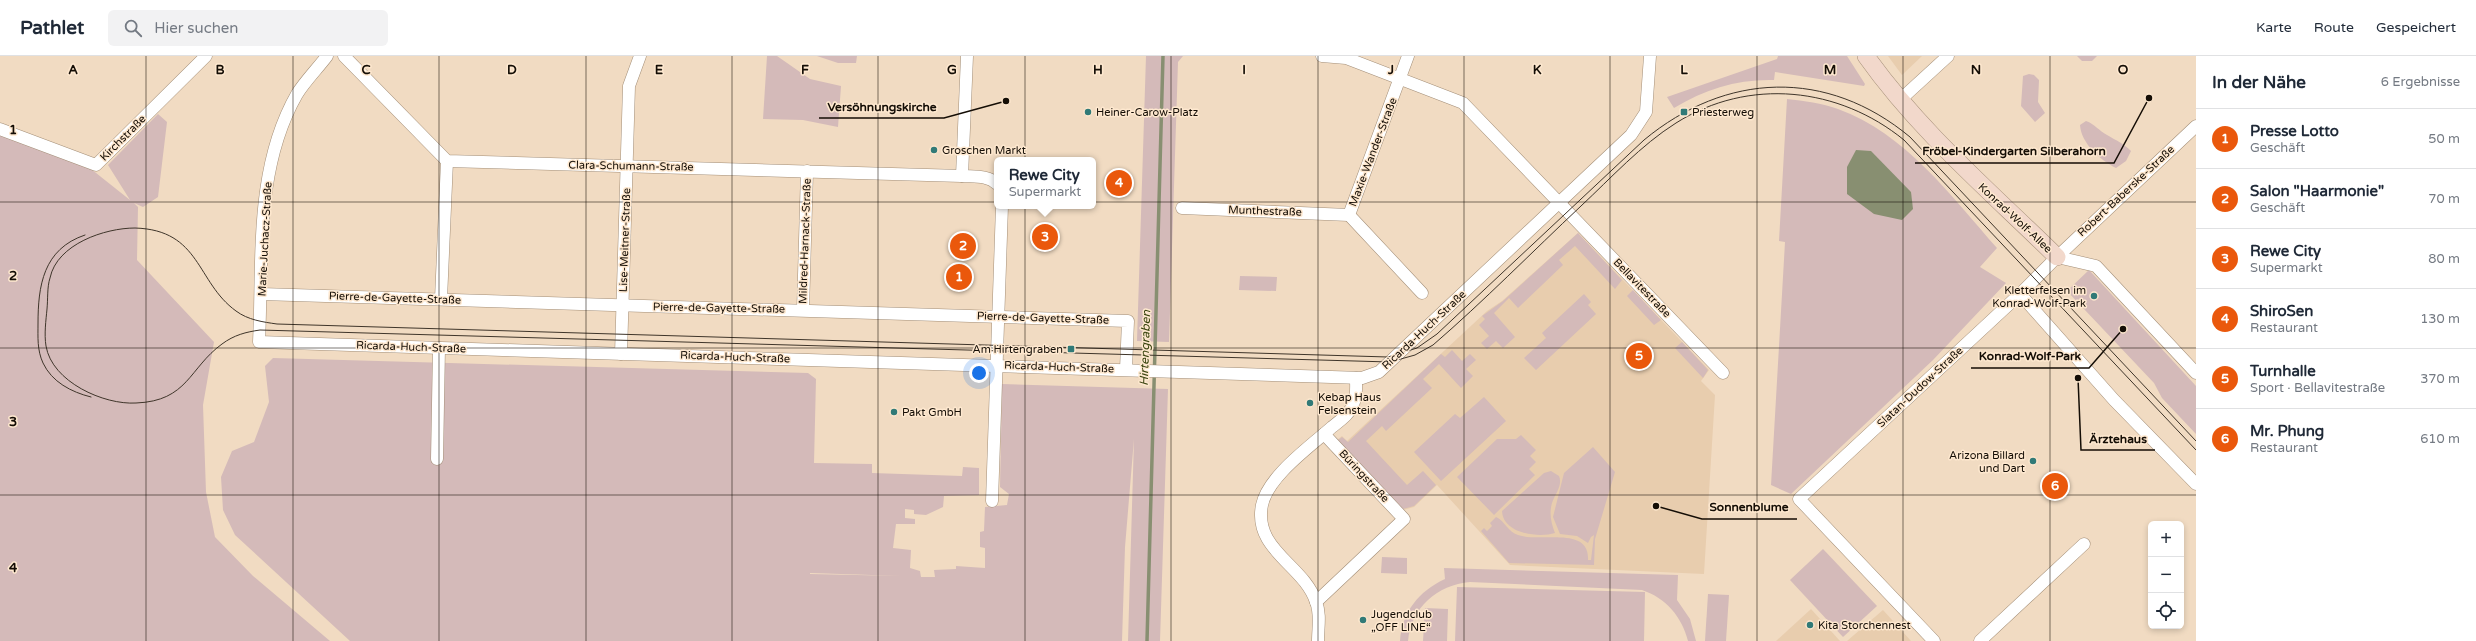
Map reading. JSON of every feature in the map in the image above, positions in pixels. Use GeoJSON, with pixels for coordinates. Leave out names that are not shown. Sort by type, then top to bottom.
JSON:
{"type":"FeatureCollection","features":[{"type":"Feature","properties":{"kind":"street","name":"Kirchstraße"},"geometry":{"type":"LineString","coordinates":[[0,129],[96,165],[206,56]]}},
{"type":"Feature","properties":{"kind":"street","name":"Marie-Juchacz-Straße"},"geometry":{"type":"LineString","coordinates":[[259,342],[266,188],[275,148],[298,93],[328,56]]}},
{"type":"Feature","properties":{"kind":"street"},"geometry":{"type":"LineString","coordinates":[[344,56],[447,161],[441,299]]}},
{"type":"Feature","properties":{"kind":"street","name":"Lise-Meitner-Straße"},"geometry":{"type":"LineString","coordinates":[[621,354],[629,86],[640,56]]}},
{"type":"Feature","properties":{"kind":"street"},"geometry":{"type":"LineString","coordinates":[[962,176],[967,56]]}},
{"type":"Feature","properties":{"kind":"street","name":"Bellavitestraße"},"geometry":{"type":"LineString","coordinates":[[1322,56],[1346,58],[1463,103],[1560,202],[1723,373]]}},
{"type":"Feature","properties":{"kind":"street","name":"Maxie-Wander-Straße"},"geometry":{"type":"LineString","coordinates":[[1408,56],[1349,215],[1422,293]]}},
{"type":"Feature","properties":{"kind":"street","name":"Ricarda-Huch-Straße"},"geometry":{"type":"LineString","coordinates":[[259,342],[1159,370],[1356,378],[1367,377],[1379,372],[1640,125],[1646,112],[1649,98],[1650,56]]}},
{"type":"Feature","properties":{"kind":"street","name":"Konrad-Wolf-Allee"},"geometry":{"type":"LineString","coordinates":[[1866,56],[1900,100],[1970,176],[2056,257],[2096,266],[2196,373]]}},
{"type":"Feature","properties":{"kind":"street"},"geometry":{"type":"LineString","coordinates":[[1900,100],[1948,56]]}},
{"type":"Feature","properties":{"kind":"street","name":"Robert-Baberske-Straße"},"geometry":{"type":"LineString","coordinates":[[2056,257],[2196,126]]}},
{"type":"Feature","properties":{"kind":"street","name":"Clara-Schumann-Straße"},"geometry":{"type":"LineString","coordinates":[[447,161],[962,176],[982,177],[994,181]]}},
{"type":"Feature","properties":{"kind":"street","name":"Mildred-Harnack-Straße"},"geometry":{"type":"LineString","coordinates":[[803,310],[807,171]]}},
{"type":"Feature","properties":{"kind":"street","name":"Munthestraße"},"geometry":{"type":"LineString","coordinates":[[1182,208],[1349,215]]}},
{"type":"Feature","properties":{"kind":"street"},"geometry":{"type":"LineString","coordinates":[[992,501],[1002,209]]}},
{"type":"Feature","properties":{"kind":"street","name":"Slatan-Dudow-Straße"},"geometry":{"type":"LineString","coordinates":[[1934,641],[1799,499],[2020,294],[2056,257]]}},
{"type":"Feature","properties":{"kind":"street","name":"Pierre-de-Gayette-Straße"},"geometry":{"type":"LineString","coordinates":[[261,294],[1128,321],[1126,369]]}},
{"type":"Feature","properties":{"kind":"street"},"geometry":{"type":"LineString","coordinates":[[2020,294],[2114,400],[2196,484]]}},
{"type":"Feature","properties":{"kind":"street"},"geometry":{"type":"LineString","coordinates":[[437,459],[439,348]]}},
{"type":"Feature","properties":{"kind":"street"},"geometry":{"type":"LineString","coordinates":[[1318,641],[1319,615],[1316,602],[1310,589],[1269,543],[1264,530],[1261,512],[1264,497],[1272,482],[1351,408],[1356,396],[1356,378]]}},
{"type":"Feature","properties":{"kind":"street","name":"Büringstraße"},"geometry":{"type":"LineString","coordinates":[[1316,602],[1404,519],[1324,434]]}},
{"type":"Feature","properties":{"kind":"street"},"geometry":{"type":"LineString","coordinates":[[1980,641],[2084,544]]}},
{"type":"Feature","properties":{"kind":"shaded area"},"geometry":{"type":"Polygon","coordinates":[[[767,56],[777,56],[810,79],[841,86],[838,127],[803,120],[763,119],[767,56]]]}},
{"type":"Feature","properties":{"kind":"shaded area"},"geometry":{"type":"Polygon","coordinates":[[[817,56],[857,56],[856,63],[838,63],[817,56]]]}},
{"type":"Feature","properties":{"kind":"shaded area"},"geometry":{"type":"Polygon","coordinates":[[[1146,56],[1183,56],[1178,62],[1169,342],[1137,341],[1146,56]]]}},
{"type":"Feature","properties":{"kind":"shaded area"},"geometry":{"type":"Polygon","coordinates":[[[1778,56],[1847,56],[1865,84],[1864,86],[1775,72],[1774,80],[1748,81],[1722,86],[1698,95],[1674,108],[1667,97],[1777,59],[1778,56]]]}},
{"type":"Feature","properties":{"kind":"shaded area"},"geometry":{"type":"Polygon","coordinates":[[[1888,56],[1922,56],[1902,75],[1888,56]]]}},
{"type":"Feature","properties":{"kind":"shaded area"},"geometry":{"type":"Polygon","coordinates":[[[2077,56],[2097,56],[2092,61],[2082,61],[2077,56]]]}},
{"type":"Feature","properties":{"kind":"shaded area"},"geometry":{"type":"Polygon","coordinates":[[[2029,74],[2034,75],[2039,80],[2038,102],[2045,113],[2035,122],[2021,106],[2023,76],[2029,74]]]}},
{"type":"Feature","properties":{"kind":"shaded area"},"geometry":{"type":"Polygon","coordinates":[[[1787,99],[1806,101],[1838,109],[1862,120],[1885,134],[1906,150],[1944,187],[1997,248],[1980,267],[2006,283],[1933,360],[1791,494],[1771,485],[1785,242],[1779,241],[1787,99]]]}},
{"type":"Feature","properties":{"kind":"shaded area"},"geometry":{"type":"Polygon","coordinates":[[[158,114],[167,122],[158,197],[143,207],[134,203],[138,207],[137,260],[214,342],[203,405],[206,492],[215,537],[253,576],[330,641],[0,641],[0,134],[86,165],[130,200],[108,165],[158,114]]]}},
{"type":"Feature","properties":{"kind":"shaded area"},"geometry":{"type":"Polygon","coordinates":[[[2086,121],[2123,144],[2131,151],[2126,161],[2116,168],[2092,150],[2081,132],[2080,125],[2086,121]]]}},
{"type":"Feature","properties":{"kind":"shaded area"},"geometry":{"type":"Polygon","coordinates":[[[1856,150],[1871,151],[1911,192],[1913,209],[1902,220],[1874,214],[1847,194],[1847,167],[1856,150]]]}},
{"type":"Feature","properties":{"kind":"shaded area"},"geometry":{"type":"Polygon","coordinates":[[[1578,233],[1709,370],[1701,381],[1715,395],[1704,574],[1510,565],[1437,485],[1414,507],[1403,510],[1337,440],[1342,436],[1347,441],[1487,311],[1502,301],[1578,233]]]}},
{"type":"Feature","properties":{"kind":"shaded area"},"geometry":{"type":"Polygon","coordinates":[[[1578,233],[1622,280],[1615,289],[1575,246],[1559,260],[1563,265],[1518,308],[1509,298],[1494,313],[1515,337],[1503,348],[1496,341],[1487,349],[1481,343],[1489,336],[1479,325],[1485,319],[1482,316],[1503,301],[1578,233]]]}},
{"type":"Feature","properties":{"kind":"shaded area"},"geometry":{"type":"Polygon","coordinates":[[[2089,270],[2196,386],[2196,434],[2162,398],[2154,383],[2067,291],[2089,270]]]}},
{"type":"Feature","properties":{"kind":"shaded area"},"geometry":{"type":"Polygon","coordinates":[[[1240,276],[1277,277],[1276,291],[1239,290],[1240,276]]]}},
{"type":"Feature","properties":{"kind":"shaded area"},"geometry":{"type":"Polygon","coordinates":[[[1633,290],[1661,320],[1654,325],[1627,296],[1633,290]]]}},
{"type":"Feature","properties":{"kind":"shaded area"},"geometry":{"type":"Polygon","coordinates":[[[1584,294],[1591,302],[1588,305],[1596,314],[1536,370],[1524,358],[1546,338],[1542,333],[1584,294]]]}},
{"type":"Feature","properties":{"kind":"shaded area"},"geometry":{"type":"Polygon","coordinates":[[[1682,342],[1708,370],[1703,378],[1675,348],[1682,342]]]}},
{"type":"Feature","properties":{"kind":"shaded area"},"geometry":{"type":"Polygon","coordinates":[[[1452,350],[1462,361],[1470,354],[1476,360],[1466,369],[1473,376],[1461,388],[1439,364],[1423,379],[1432,388],[1386,431],[1382,426],[1366,441],[1407,485],[1423,471],[1436,485],[1414,506],[1403,509],[1338,440],[1342,437],[1348,442],[1441,354],[1445,357],[1452,350]]]}},
{"type":"Feature","properties":{"kind":"shaded area"},"geometry":{"type":"Polygon","coordinates":[[[273,358],[808,373],[816,379],[814,463],[872,464],[872,473],[962,476],[963,467],[979,468],[979,495],[944,496],[943,507],[926,515],[914,514],[914,510],[905,509],[905,518],[915,519],[915,524],[896,524],[893,548],[911,550],[910,568],[920,571],[921,577],[935,577],[934,570],[956,569],[956,566],[985,568],[985,548],[980,547],[980,532],[984,531],[985,507],[1007,505],[1009,494],[1000,487],[1002,384],[1168,389],[1160,641],[1128,641],[1134,439],[1125,547],[1122,641],[350,641],[235,535],[223,510],[221,477],[232,451],[254,442],[269,402],[265,366],[273,358]],[[810,573],[810,574],[902,576],[810,573]]]}},
{"type":"Feature","properties":{"kind":"shaded area"},"geometry":{"type":"Polygon","coordinates":[[[1484,397],[1506,421],[1441,481],[1414,452],[1455,414],[1460,418],[1484,397]]]}},
{"type":"Feature","properties":{"kind":"shaded area"},"geometry":{"type":"Polygon","coordinates":[[[1521,435],[1536,450],[1530,456],[1536,462],[1529,469],[1535,475],[1494,515],[1457,477],[1497,439],[1516,439],[1521,435]]]}},
{"type":"Feature","properties":{"kind":"shaded area"},"geometry":{"type":"Polygon","coordinates":[[[1593,447],[1615,472],[1595,539],[1594,565],[1509,563],[1481,531],[1484,528],[1487,531],[1492,526],[1490,523],[1496,517],[1518,535],[1527,537],[1562,537],[1581,542],[1586,549],[1588,560],[1591,560],[1594,535],[1588,543],[1577,536],[1560,534],[1553,517],[1564,473],[1593,447]]]}},
{"type":"Feature","properties":{"kind":"shaded area"},"geometry":{"type":"Polygon","coordinates":[[[1551,471],[1559,476],[1560,479],[1551,510],[1555,533],[1540,535],[1531,534],[1508,525],[1504,519],[1502,511],[1544,473],[1551,471]]]}},
{"type":"Feature","properties":{"kind":"shaded area"},"geometry":{"type":"Polygon","coordinates":[[[1823,549],[1877,606],[1843,637],[1790,580],[1823,549]]]}},
{"type":"Feature","properties":{"kind":"shaded area"},"geometry":{"type":"Polygon","coordinates":[[[1382,557],[1407,558],[1407,574],[1381,573],[1382,557]]]}},
{"type":"Feature","properties":{"kind":"shaded area"},"geometry":{"type":"Polygon","coordinates":[[[1444,568],[1678,575],[1677,600],[1690,619],[1696,641],[1688,641],[1682,624],[1666,603],[1642,590],[1470,582],[1447,588],[1428,600],[1414,618],[1408,641],[1400,641],[1401,631],[1408,612],[1420,596],[1445,579],[1444,568]]]}},
{"type":"Feature","properties":{"kind":"shaded area"},"geometry":{"type":"Polygon","coordinates":[[[1457,587],[1645,592],[1644,641],[1455,641],[1457,587]]]}},
{"type":"Feature","properties":{"kind":"shaded area"},"geometry":{"type":"Polygon","coordinates":[[[1708,594],[1729,595],[1726,641],[1705,641],[1708,594]]]}},
{"type":"Feature","properties":{"kind":"shaded area"},"geometry":{"type":"Polygon","coordinates":[[[1425,608],[1448,609],[1447,641],[1423,641],[1425,608]]]}},
{"type":"Feature","properties":{"kind":"shaded area","name":"Kita Storchennest"},"geometry":{"type":"Polygon","coordinates":[[[1811,609],[1840,641],[1776,641],[1811,609]]]}},
{"type":"Feature","properties":{"kind":"shaded area","name":"Kita Storchennest"},"geometry":{"type":"Polygon","coordinates":[[[1883,610],[1911,641],[1847,641],[1883,610]]]}},
{"type":"Feature","properties":{"kind":"waterway","name":"Hirtengraben"},"geometry":{"type":"LineString","coordinates":[[1147,641],[1163,56]]}},
{"type":"Feature","properties":{"kind":"tram line"},"geometry":{"type":"LineString","coordinates":[[2196,441],[1910,137],[1878,115],[1845,99],[1811,90],[1777,87],[1742,91],[1708,101],[1676,118],[1644,140],[1437,334],[1417,348],[1388,357],[277,324],[251,319],[236,311],[223,299],[185,247],[173,238],[157,231],[135,228],[110,231],[97,235],[72,247],[62,256],[54,266],[49,282],[45,327],[46,346],[50,359],[58,370],[81,389],[109,400],[123,403],[153,401],[167,396],[186,382],[211,353],[222,344],[240,334],[260,330],[1390,362],[1415,355],[1433,345],[1489,294],[1627,162],[1651,141],[1676,123],[1704,108],[1733,99],[1763,94],[1793,94],[1823,99],[1851,109],[1879,122],[1904,140],[2196,450]]}},
{"type":"Feature","properties":{"kind":"tram line"},"geometry":{"type":"LineString","coordinates":[[85,235],[71,241],[60,249],[46,270],[39,296],[38,339],[41,358],[51,376],[69,389],[91,397]]}},
{"type":"Feature","properties":{"kind":"place","name":"Fröbel-Kindergarten Silberahorn"},"geometry":{"type":"Point","coordinates":[2149,98]}},
{"type":"Feature","properties":{"kind":"place","name":"Versöhnungskirche"},"geometry":{"type":"Point","coordinates":[1006,101]}},
{"type":"Feature","properties":{"kind":"place","name":"Heiner-Carow-Platz"},"geometry":{"type":"Point","coordinates":[1088,112]}},
{"type":"Feature","properties":{"kind":"place","name":"Priesterweg"},"geometry":{"type":"Point","coordinates":[1684,112]}},
{"type":"Feature","properties":{"kind":"place","name":"Groschen Markt"},"geometry":{"type":"Point","coordinates":[934,150]}},
{"type":"Feature","properties":{"kind":"place","name":"ShiroSen"},"geometry":{"type":"Point","coordinates":[1119,183]}},
{"type":"Feature","properties":{"kind":"place","name":"Rewe City"},"geometry":{"type":"Point","coordinates":[1045,237]}},
{"type":"Feature","properties":{"kind":"place","name":"Salon \"Haarmonie\""},"geometry":{"type":"Point","coordinates":[963,246]}},
{"type":"Feature","properties":{"kind":"place","name":"Presse Lotto"},"geometry":{"type":"Point","coordinates":[959,277]}},
{"type":"Feature","properties":{"kind":"place","name":"Kletterfelsen im Konrad-Wolf-Park"},"geometry":{"type":"Point","coordinates":[2094,296]}},
{"type":"Feature","properties":{"kind":"place","name":"Konrad-Wolf-Park"},"geometry":{"type":"Point","coordinates":[2123,329]}},
{"type":"Feature","properties":{"kind":"place","name":"Am Hirtengraben"},"geometry":{"type":"Point","coordinates":[1071,349]}},
{"type":"Feature","properties":{"kind":"place","name":"Turnhalle"},"geometry":{"type":"Point","coordinates":[1639,356]}},
{"type":"Feature","properties":{"kind":"place","name":"Ärztehaus"},"geometry":{"type":"Point","coordinates":[2078,378]}},
{"type":"Feature","properties":{"kind":"place","name":"Kebap Haus Felsenstein"},"geometry":{"type":"Point","coordinates":[1310,403]}},
{"type":"Feature","properties":{"kind":"place","name":"Pakt GmbH"},"geometry":{"type":"Point","coordinates":[894,412]}},
{"type":"Feature","properties":{"kind":"place","name":"Arizona Billard und Dart"},"geometry":{"type":"Point","coordinates":[2033,461]}},
{"type":"Feature","properties":{"kind":"place","name":"Mr. Phung"},"geometry":{"type":"Point","coordinates":[2055,486]}},
{"type":"Feature","properties":{"kind":"place","name":"Sonnenblume"},"geometry":{"type":"Point","coordinates":[1656,506]}},
{"type":"Feature","properties":{"kind":"place","name":"Jugendclub „OFF LINE“"},"geometry":{"type":"Point","coordinates":[1363,620]}},
{"type":"Feature","properties":{"kind":"place","name":"Kita Storchennest"},"geometry":{"type":"Point","coordinates":[1810,625]}}]}
